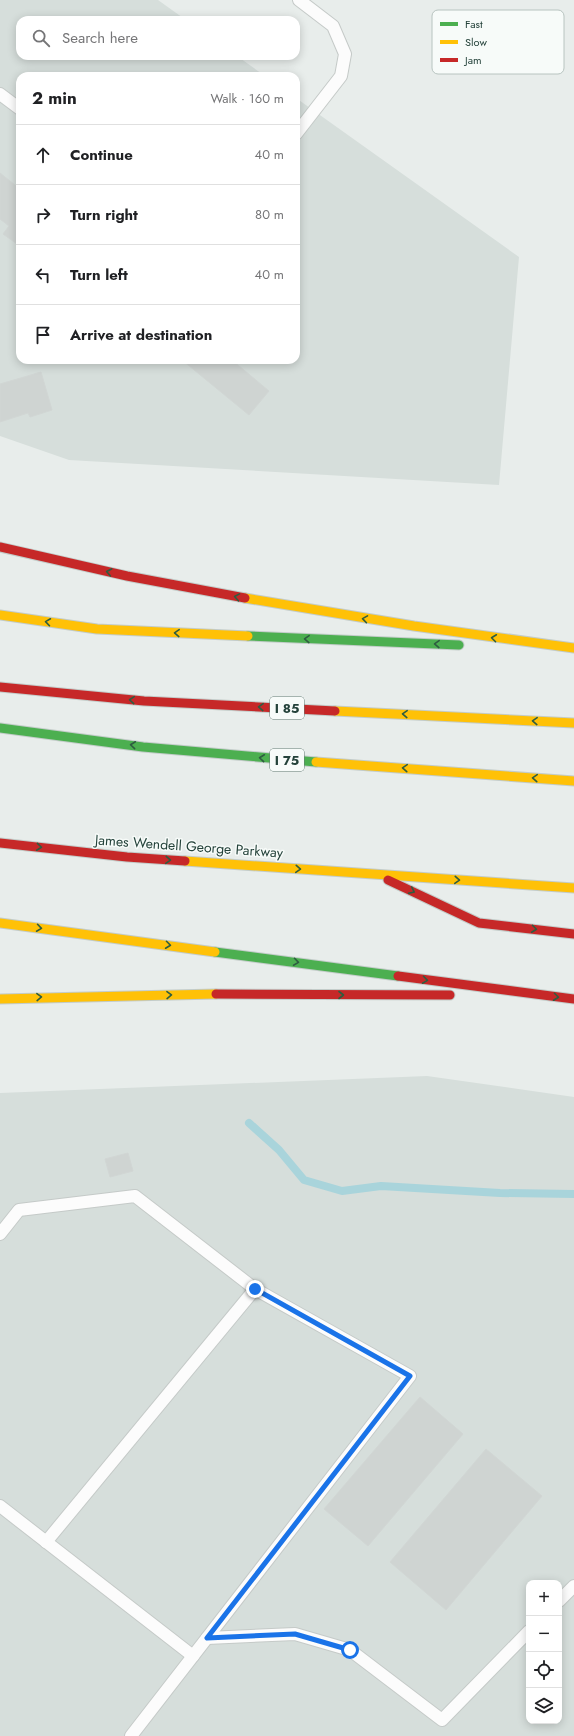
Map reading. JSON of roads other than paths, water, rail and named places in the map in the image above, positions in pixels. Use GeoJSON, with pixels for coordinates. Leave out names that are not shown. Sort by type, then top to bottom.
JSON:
{"type":"FeatureCollection","features":[{"type":"Feature","properties":{"kind":"highway"},"geometry":{"type":"LineString","coordinates":[[0,547],[66,564],[311,610],[470,635],[574,649]]}},
{"type":"Feature","properties":{"kind":"highway"},"geometry":{"type":"LineString","coordinates":[[0,615],[97,629],[472,646]]}},
{"type":"Feature","properties":{"kind":"highway"},"geometry":{"type":"LineString","coordinates":[[496,647],[574,649]]}},
{"type":"Feature","properties":{"kind":"highway","name":"I 85"},"geometry":{"type":"LineString","coordinates":[[0,687],[144,701],[574,723]]}},
{"type":"Feature","properties":{"kind":"highway","name":"I 75"},"geometry":{"type":"LineString","coordinates":[[0,728],[61,737],[267,758],[574,780]]}},
{"type":"Feature","properties":{"kind":"highway","name":"James Wendell George Parkway"},"geometry":{"type":"LineString","coordinates":[[0,843],[127,857],[574,888]]}},
{"type":"Feature","properties":{"kind":"highway"},"geometry":{"type":"LineString","coordinates":[[376,874],[478,923],[574,934]]}},
{"type":"Feature","properties":{"kind":"highway"},"geometry":{"type":"LineString","coordinates":[[0,923],[574,999]]}},
{"type":"Feature","properties":{"kind":"highway"},"geometry":{"type":"LineString","coordinates":[[0,999],[212,994],[538,995]]}},
{"type":"Feature","properties":{"kind":"lane"},"geometry":{"type":"LineString","coordinates":[[299,0],[333,26],[345,54],[341,76],[300,129]]}},
{"type":"Feature","properties":{"kind":"lane"},"geometry":{"type":"LineString","coordinates":[[0,94],[16,106]]}},
{"type":"Feature","properties":{"kind":"lane"},"geometry":{"type":"LineString","coordinates":[[0,1234],[19,1210],[135,1196],[255,1289],[410,1376],[131,1736]]}},
{"type":"Feature","properties":{"kind":"lane"},"geometry":{"type":"LineString","coordinates":[[46,1542],[255,1289]]}},
{"type":"Feature","properties":{"kind":"lane"},"geometry":{"type":"LineString","coordinates":[[0,1506],[193,1656]]}},
{"type":"Feature","properties":{"kind":"lane"},"geometry":{"type":"LineString","coordinates":[[562,1598],[574,1586]]}},
{"type":"Feature","properties":{"kind":"lane"},"geometry":{"type":"LineString","coordinates":[[207,1638],[295,1634],[350,1650],[442,1720],[526,1634]]}},
{"type":"Feature","properties":{"kind":"waterway"},"geometry":{"type":"LineString","coordinates":[[249,1123],[279,1150],[304,1180],[342,1191],[381,1186],[500,1193],[574,1194]]}}]}
